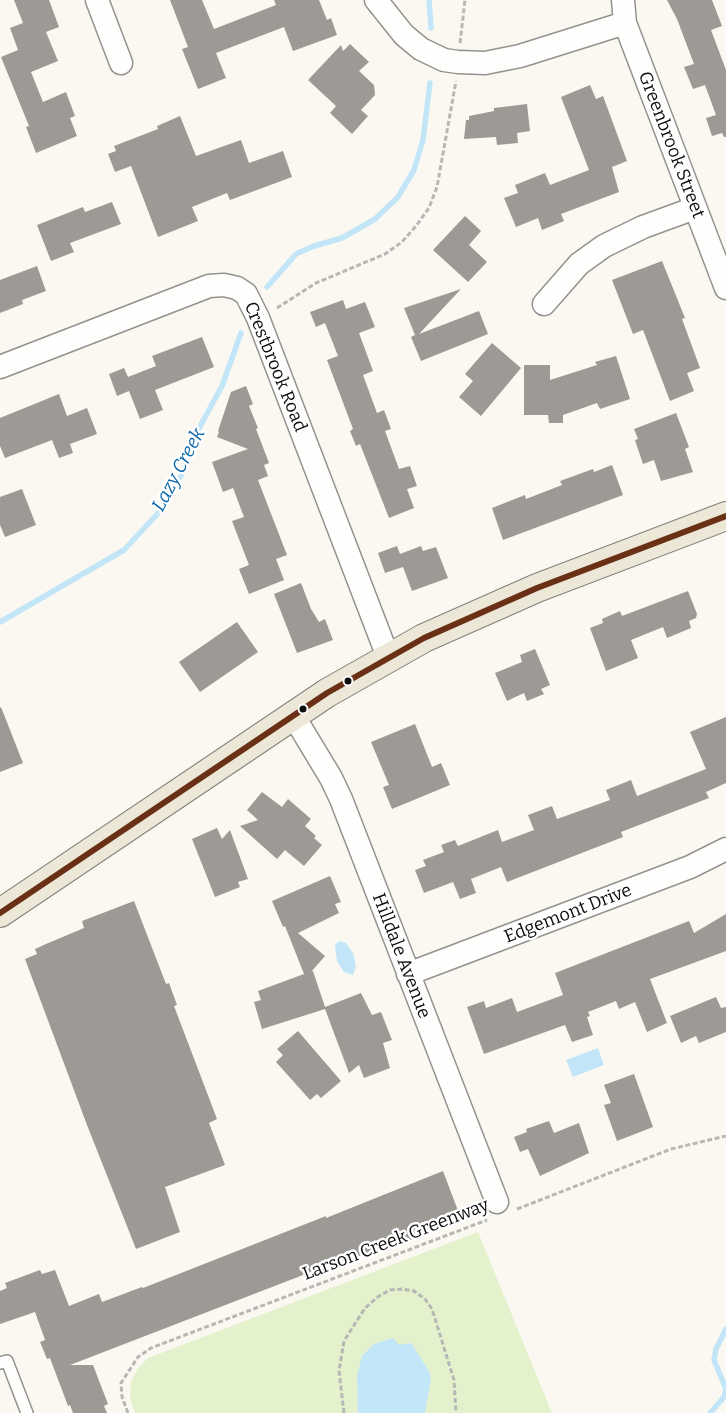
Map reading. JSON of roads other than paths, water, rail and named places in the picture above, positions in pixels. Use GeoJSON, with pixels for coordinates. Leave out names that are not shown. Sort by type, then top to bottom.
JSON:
{"type":"FeatureCollection","features":[{"type":"Feature","properties":{"kind":"main road"},"geometry":{"type":"LineString","coordinates":[[0,913],[293,715],[424,638],[494,606],[726,516]]}},
{"type":"Feature","properties":{"kind":"street"},"geometry":{"type":"LineString","coordinates":[[97,0],[121,63]]}},
{"type":"Feature","properties":{"kind":"street"},"geometry":{"type":"LineString","coordinates":[[376,0],[404,35],[421,50],[451,61],[485,63],[520,56],[625,23]]}},
{"type":"Feature","properties":{"kind":"street","name":"Greenbrook Street"},"geometry":{"type":"LineString","coordinates":[[623,0],[625,23],[726,288]]}},
{"type":"Feature","properties":{"kind":"street"},"geometry":{"type":"LineString","coordinates":[[544,304],[579,264],[604,246],[644,227],[695,208]]}},
{"type":"Feature","properties":{"kind":"street","name":"Crestbrook Road"},"geometry":{"type":"LineString","coordinates":[[0,367],[209,286],[224,285],[236,288],[246,294],[258,318],[388,658]]}},
{"type":"Feature","properties":{"kind":"street","name":"Hilldale Avenue"},"geometry":{"type":"LineString","coordinates":[[293,715],[331,778],[341,799],[500,1210]]}},
{"type":"Feature","properties":{"kind":"street","name":"Edgemont Drive"},"geometry":{"type":"LineString","coordinates":[[408,974],[690,867],[726,849]]}},
{"type":"Feature","properties":{"kind":"lane"},"geometry":{"type":"LineString","coordinates":[[0,1363],[6,1361],[27,1413]]}},
{"type":"Feature","properties":{"kind":"water"},"geometry":{"type":"Polygon","coordinates":[[[339,941],[346,943],[353,953],[356,966],[353,975],[344,972],[337,961],[335,945],[339,941]]]}},
{"type":"Feature","properties":{"kind":"water"},"geometry":{"type":"Polygon","coordinates":[[[598,1048],[604,1065],[573,1077],[566,1060],[598,1048]]]}},
{"type":"Feature","properties":{"kind":"water"},"geometry":{"type":"Polygon","coordinates":[[[393,1338],[399,1345],[411,1343],[429,1371],[431,1378],[425,1413],[358,1413],[357,1376],[362,1356],[374,1344],[393,1338]]]}},
{"type":"Feature","properties":{"kind":"waterway","name":"Lazy Creek"},"geometry":{"type":"LineString","coordinates":[[429,0],[431,28]]}},
{"type":"Feature","properties":{"kind":"waterway","name":"Lazy Creek"},"geometry":{"type":"LineString","coordinates":[[267,287],[296,254],[314,246],[342,238],[375,219],[398,197],[414,170],[423,140],[430,83]]}},
{"type":"Feature","properties":{"kind":"waterway","name":"Lazy Creek"},"geometry":{"type":"LineString","coordinates":[[0,622],[124,550],[162,509],[183,472],[197,432],[222,386],[241,333]]}},
{"type":"Feature","properties":{"kind":"waterway"},"geometry":{"type":"LineString","coordinates":[[726,1329],[716,1349],[714,1360],[726,1389]]}},
{"type":"Feature","properties":{"kind":"waterway"},"geometry":{"type":"LineString","coordinates":[[710,1413],[724,1397],[726,1389]]}}]}
